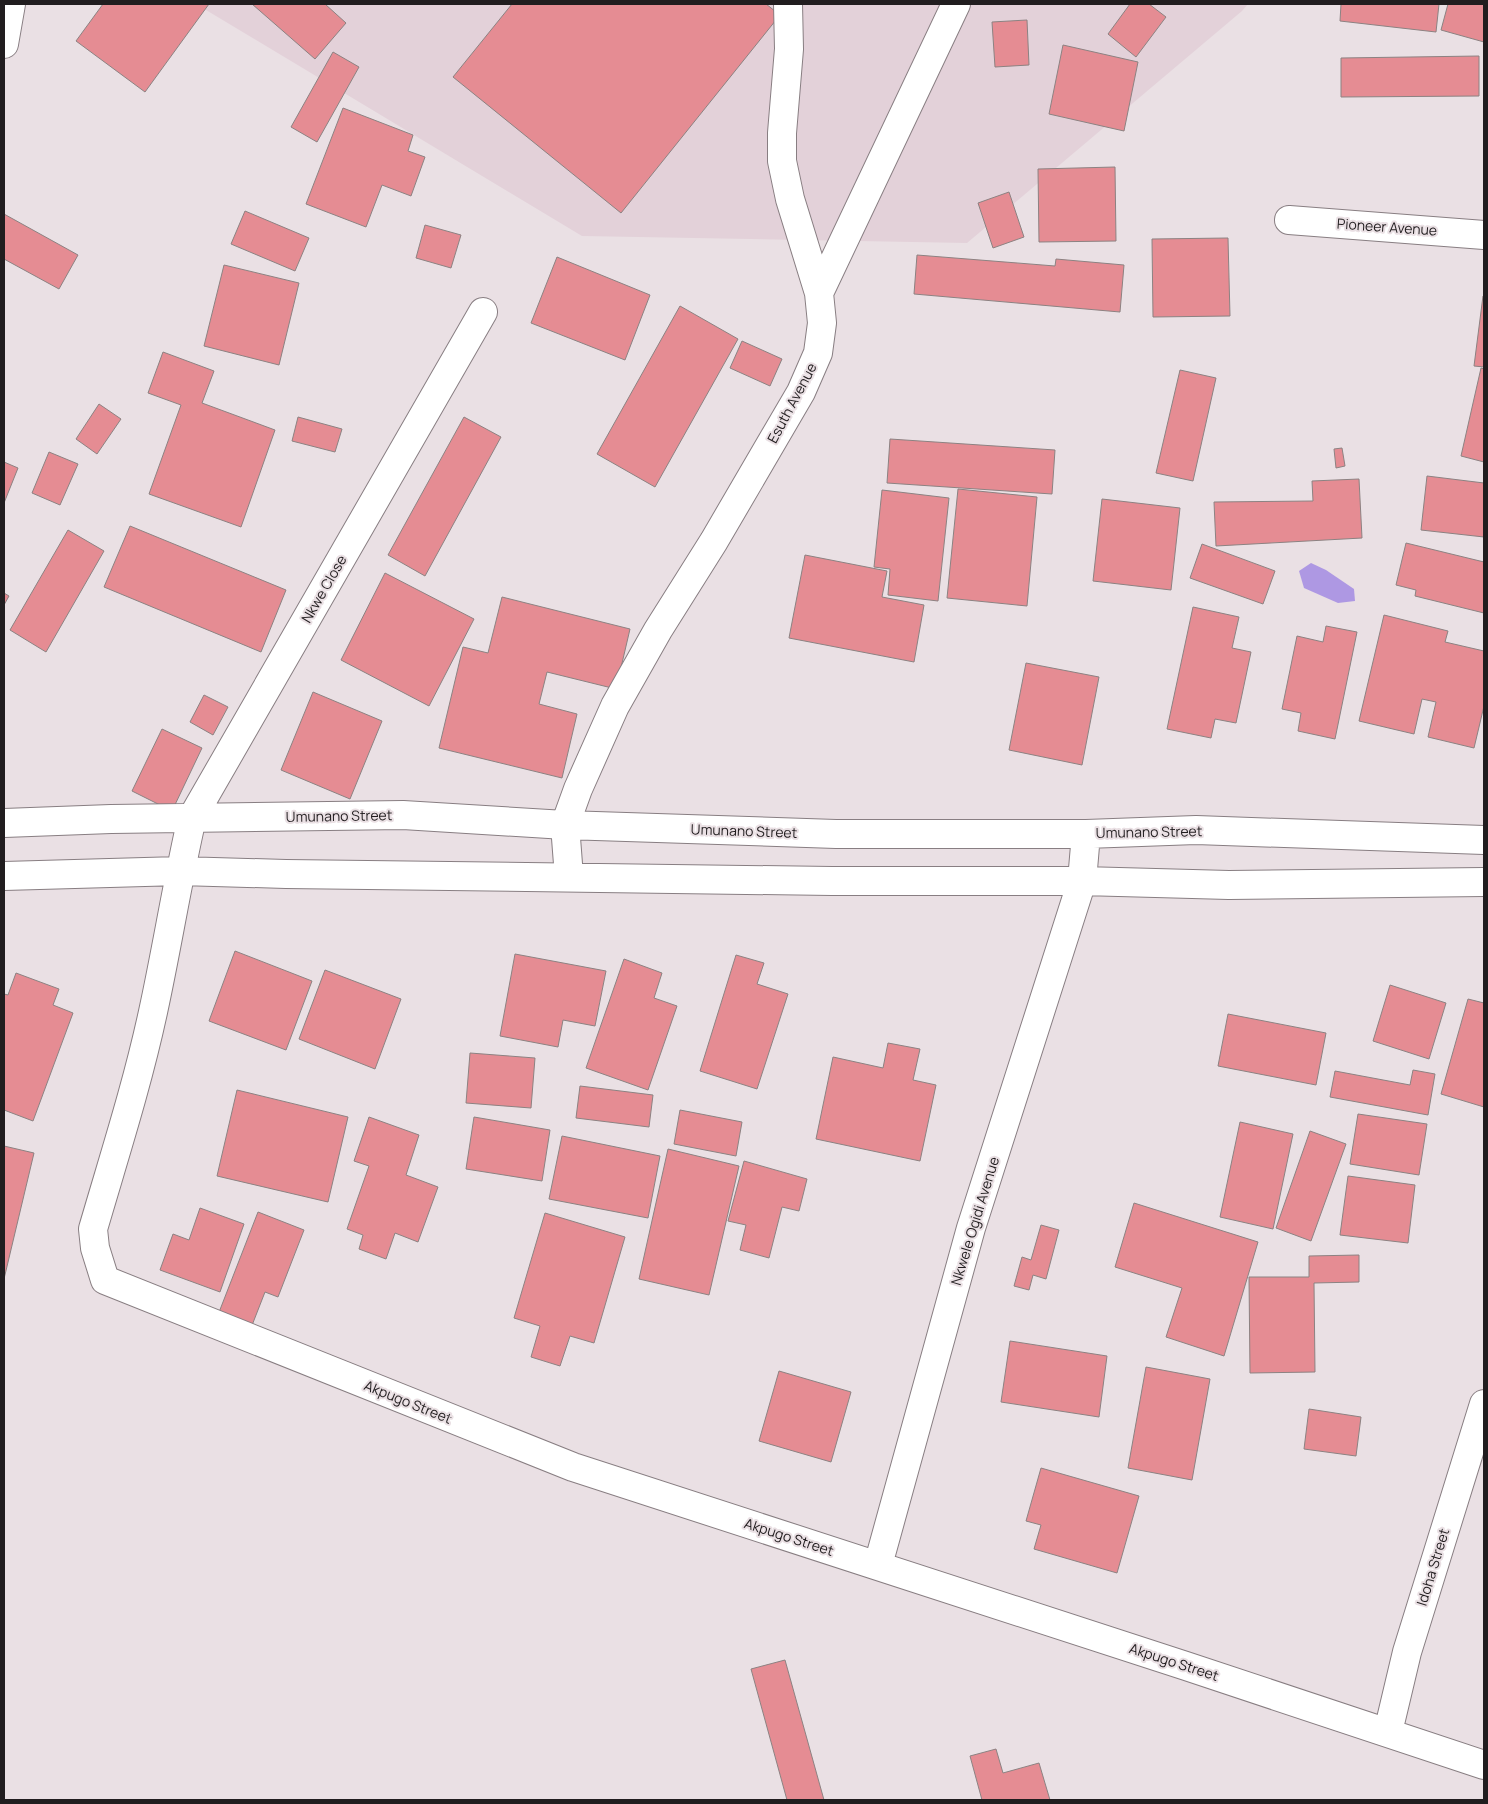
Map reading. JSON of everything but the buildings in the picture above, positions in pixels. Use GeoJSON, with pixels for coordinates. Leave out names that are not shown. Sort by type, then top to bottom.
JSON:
{"type":"FeatureCollection","features":[{"type":"Feature","properties":{"kind":"street"},"geometry":{"type":"LineString","coordinates":[[4,44],[11,4]]}},
{"type":"Feature","properties":{"kind":"street","name":"Esuth Avenue"},"geometry":{"type":"LineString","coordinates":[[564,825],[615,706],[658,630],[714,541],[801,392],[818,353],[822,323],[819,293],[790,199],[782,161],[782,133],[789,49],[788,4]]}},
{"type":"Feature","properties":{"kind":"street"},"geometry":{"type":"LineString","coordinates":[[819,293],[956,4]]}},
{"type":"Feature","properties":{"kind":"street","name":"Pioneer Avenue"},"geometry":{"type":"LineString","coordinates":[[1289,220],[1484,234]]}},
{"type":"Feature","properties":{"kind":"street","name":"Nkwe Close"},"geometry":{"type":"LineString","coordinates":[[105,1280],[95,1248],[93,1229],[135,1086],[153,1012],[192,818],[483,312]]}},
{"type":"Feature","properties":{"kind":"street","name":"Umunano Street"},"geometry":{"type":"LineString","coordinates":[[4,823],[111,819],[403,815],[564,825],[836,834],[1086,834],[1196,830],[1484,840]]}},
{"type":"Feature","properties":{"kind":"street"},"geometry":{"type":"LineString","coordinates":[[564,825],[569,877]]}},
{"type":"Feature","properties":{"kind":"street","name":"Nkwele Ogidi Avenue"},"geometry":{"type":"LineString","coordinates":[[878,1565],[971,1228],[1082,881],[1086,834]]}},
{"type":"Feature","properties":{"kind":"street"},"geometry":{"type":"LineString","coordinates":[[4,876],[180,871],[842,881],[1082,881],[1229,885],[1484,882]]}},
{"type":"Feature","properties":{"kind":"street","name":"Akpugo Street"},"geometry":{"type":"LineString","coordinates":[[105,1280],[573,1467],[878,1565],[1484,1765]]}},
{"type":"Feature","properties":{"kind":"street","name":"Idoha Street"},"geometry":{"type":"LineString","coordinates":[[1388,1732],[1407,1652],[1484,1404]]}},
{"type":"Feature","properties":{"kind":"shaded area"},"geometry":{"type":"Polygon","coordinates":[[[196,4],[1248,4],[967,243],[582,236],[196,4]]]}},
{"type":"Feature","properties":{"kind":"shaded area"},"geometry":{"type":"Polygon","coordinates":[[[1311,563],[1326,570],[1354,589],[1355,601],[1338,603],[1304,588],[1299,571],[1311,563]]]}}]}
